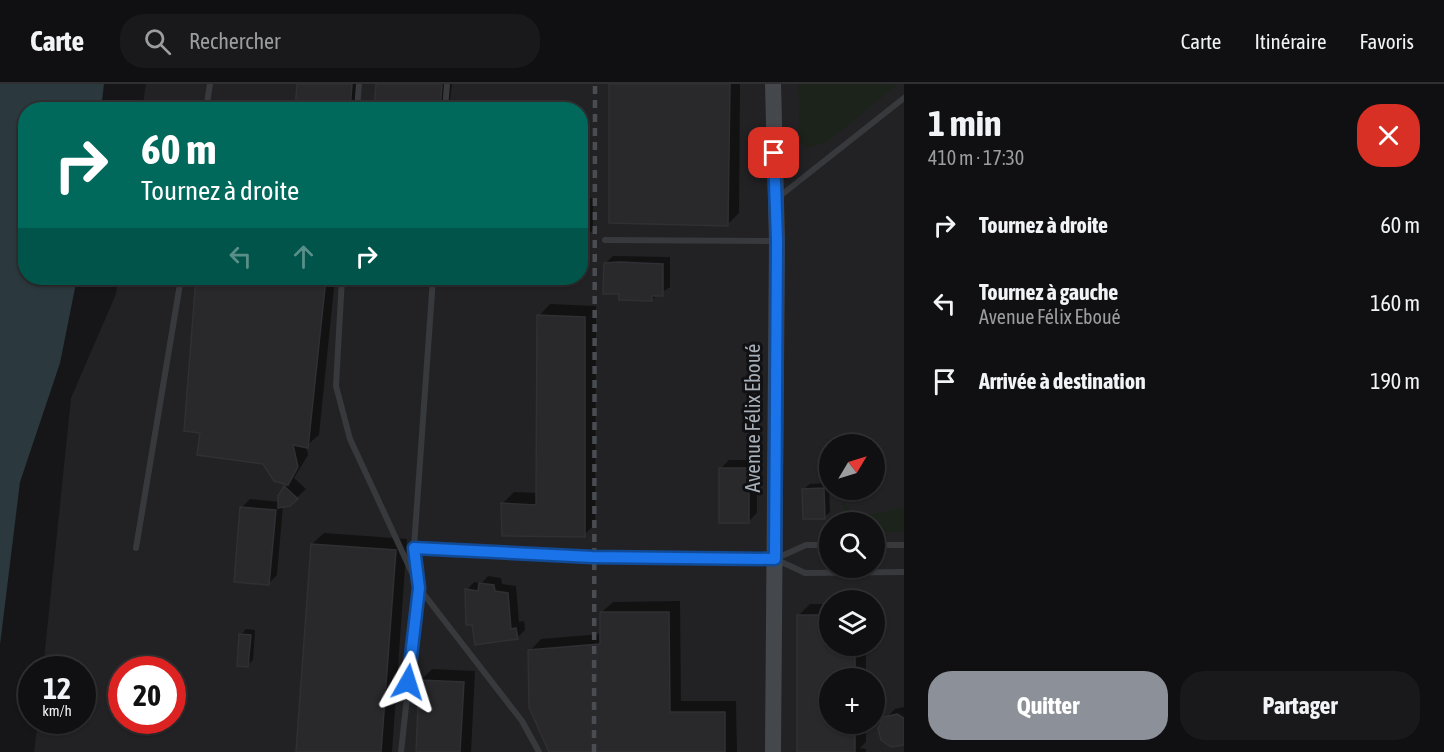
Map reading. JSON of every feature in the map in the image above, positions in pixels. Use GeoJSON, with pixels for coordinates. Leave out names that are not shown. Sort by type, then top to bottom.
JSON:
{"type":"FeatureCollection","features":[{"type":"Feature","properties":{"kind":"street","name":"Avenue Félix Eboué"},"geometry":{"type":"LineString","coordinates":[[773,84],[777,241],[773,752]]}},
{"type":"Feature","properties":{"kind":"lane"},"geometry":{"type":"LineString","coordinates":[[207,102],[210,84]]}},
{"type":"Feature","properties":{"kind":"lane"},"geometry":{"type":"LineString","coordinates":[[358,102],[359,84]]}},
{"type":"Feature","properties":{"kind":"lane"},"geometry":{"type":"LineString","coordinates":[[446,102],[447,84]]}},
{"type":"Feature","properties":{"kind":"lane"},"geometry":{"type":"LineString","coordinates":[[775,199],[904,98]]}},
{"type":"Feature","properties":{"kind":"lane"},"geometry":{"type":"LineString","coordinates":[[605,240],[777,241]]}},
{"type":"Feature","properties":{"kind":"lane"},"geometry":{"type":"LineString","coordinates":[[136,548],[179,285]]}},
{"type":"Feature","properties":{"kind":"lane"},"geometry":{"type":"LineString","coordinates":[[342,285],[336,386],[350,439],[419,588],[522,720],[539,752]]}},
{"type":"Feature","properties":{"kind":"lane"},"geometry":{"type":"LineString","coordinates":[[401,752],[419,588],[414,548],[433,285]]}},
{"type":"Feature","properties":{"kind":"lane"},"geometry":{"type":"LineString","coordinates":[[775,559],[806,545],[819,545]]}},
{"type":"Feature","properties":{"kind":"lane"},"geometry":{"type":"LineString","coordinates":[[885,545],[904,545]]}},
{"type":"Feature","properties":{"kind":"lane"},"geometry":{"type":"LineString","coordinates":[[414,548],[592,557],[775,559],[805,573],[904,572]]}},
{"type":"Feature","properties":{"kind":"shaded area"},"geometry":{"type":"Polygon","coordinates":[[[0,84],[104,84],[102,102],[18,102],[18,285],[76,285],[60,363],[20,482],[0,645],[0,84]]]}},
{"type":"Feature","properties":{"kind":"shaded area"},"geometry":{"type":"Polygon","coordinates":[[[146,84],[904,84],[904,752],[34,752],[36,734],[96,734],[96,656],[44,656],[71,398],[116,294],[117,285],[588,285],[588,102],[143,102],[146,84]]]}},
{"type":"Feature","properties":{"kind":"shaded area"},"geometry":{"type":"Polygon","coordinates":[[[798,84],[898,84],[827,142],[807,148],[800,142],[798,84]]]}},
{"type":"Feature","properties":{"kind":"shaded area"},"geometry":{"type":"Polygon","coordinates":[[[843,502],[856,512],[844,512],[843,502]]]}},
{"type":"Feature","properties":{"kind":"shaded area"},"geometry":{"type":"Polygon","coordinates":[[[904,507],[904,532],[885,532],[885,512],[883,512],[904,507]]]}},
{"type":"Feature","properties":{"kind":"building"},"geometry":{"type":"Polygon","coordinates":[[[297,84],[352,84],[351,102],[296,102],[297,84]]]}},
{"type":"Feature","properties":{"kind":"building"},"geometry":{"type":"Polygon","coordinates":[[[376,84],[442,84],[441,102],[375,102],[376,84]]]}},
{"type":"Feature","properties":{"kind":"building"},"geometry":{"type":"Polygon","coordinates":[[[609,84],[730,84],[728,226],[609,223],[609,84]]]}},
{"type":"Feature","properties":{"kind":"building"},"geometry":{"type":"Polygon","coordinates":[[[604,263],[663,264],[663,296],[652,296],[652,301],[619,300],[619,294],[603,294],[604,263]]]}},
{"type":"Feature","properties":{"kind":"building"},"geometry":{"type":"Polygon","coordinates":[[[195,285],[325,285],[308,448],[293,445],[298,467],[288,485],[274,481],[263,464],[197,455],[200,433],[184,431],[195,285]]]}},
{"type":"Feature","properties":{"kind":"building"},"geometry":{"type":"Polygon","coordinates":[[[537,315],[585,317],[585,537],[502,536],[501,503],[536,505],[537,315]]]}},
{"type":"Feature","properties":{"kind":"building"},"geometry":{"type":"Polygon","coordinates":[[[719,468],[749,468],[749,523],[719,523],[719,468]]]}},
{"type":"Feature","properties":{"kind":"building"},"geometry":{"type":"Polygon","coordinates":[[[284,486],[298,499],[290,506],[278,508],[278,496],[284,486]]]}},
{"type":"Feature","properties":{"kind":"building"},"geometry":{"type":"Polygon","coordinates":[[[819,488],[819,500],[824,500],[825,512],[819,512],[819,519],[803,519],[802,489],[819,488]]]}},
{"type":"Feature","properties":{"kind":"building"},"geometry":{"type":"Polygon","coordinates":[[[240,507],[276,510],[269,585],[234,582],[240,507]]]}},
{"type":"Feature","properties":{"kind":"building"},"geometry":{"type":"Polygon","coordinates":[[[311,544],[396,550],[381,752],[296,752],[311,544]]]}},
{"type":"Feature","properties":{"kind":"building"},"geometry":{"type":"Polygon","coordinates":[[[479,583],[494,585],[495,591],[508,593],[511,629],[516,628],[518,639],[475,645],[472,625],[466,625],[465,589],[478,591],[479,583]]]}},
{"type":"Feature","properties":{"kind":"building"},"geometry":{"type":"Polygon","coordinates":[[[600,612],[669,612],[670,712],[725,712],[725,752],[549,752],[529,707],[528,650],[600,644],[600,612]]]}},
{"type":"Feature","properties":{"kind":"building"},"geometry":{"type":"Polygon","coordinates":[[[797,615],[819,615],[819,656],[855,656],[855,668],[819,668],[819,734],[855,734],[855,752],[797,752],[797,615]]]}},
{"type":"Feature","properties":{"kind":"building"},"geometry":{"type":"Polygon","coordinates":[[[239,634],[251,635],[248,667],[237,666],[239,634]]]}},
{"type":"Feature","properties":{"kind":"building"},"geometry":{"type":"Polygon","coordinates":[[[419,680],[464,682],[460,752],[416,752],[419,680]]]}},
{"type":"Feature","properties":{"kind":"building"},"geometry":{"type":"Polygon","coordinates":[[[897,714],[904,718],[904,745],[891,747],[881,740],[880,734],[885,734],[885,717],[897,714]]]}},
{"type":"Feature","properties":{"kind":"railway"},"geometry":{"type":"LineString","coordinates":[[594,752],[595,84]]}},
{"type":"Feature","properties":{"kind":"route"},"geometry":{"type":"LineString","coordinates":[[408,682],[419,588],[414,548],[592,557],[775,559],[777,241],[774,153]]}}]}
